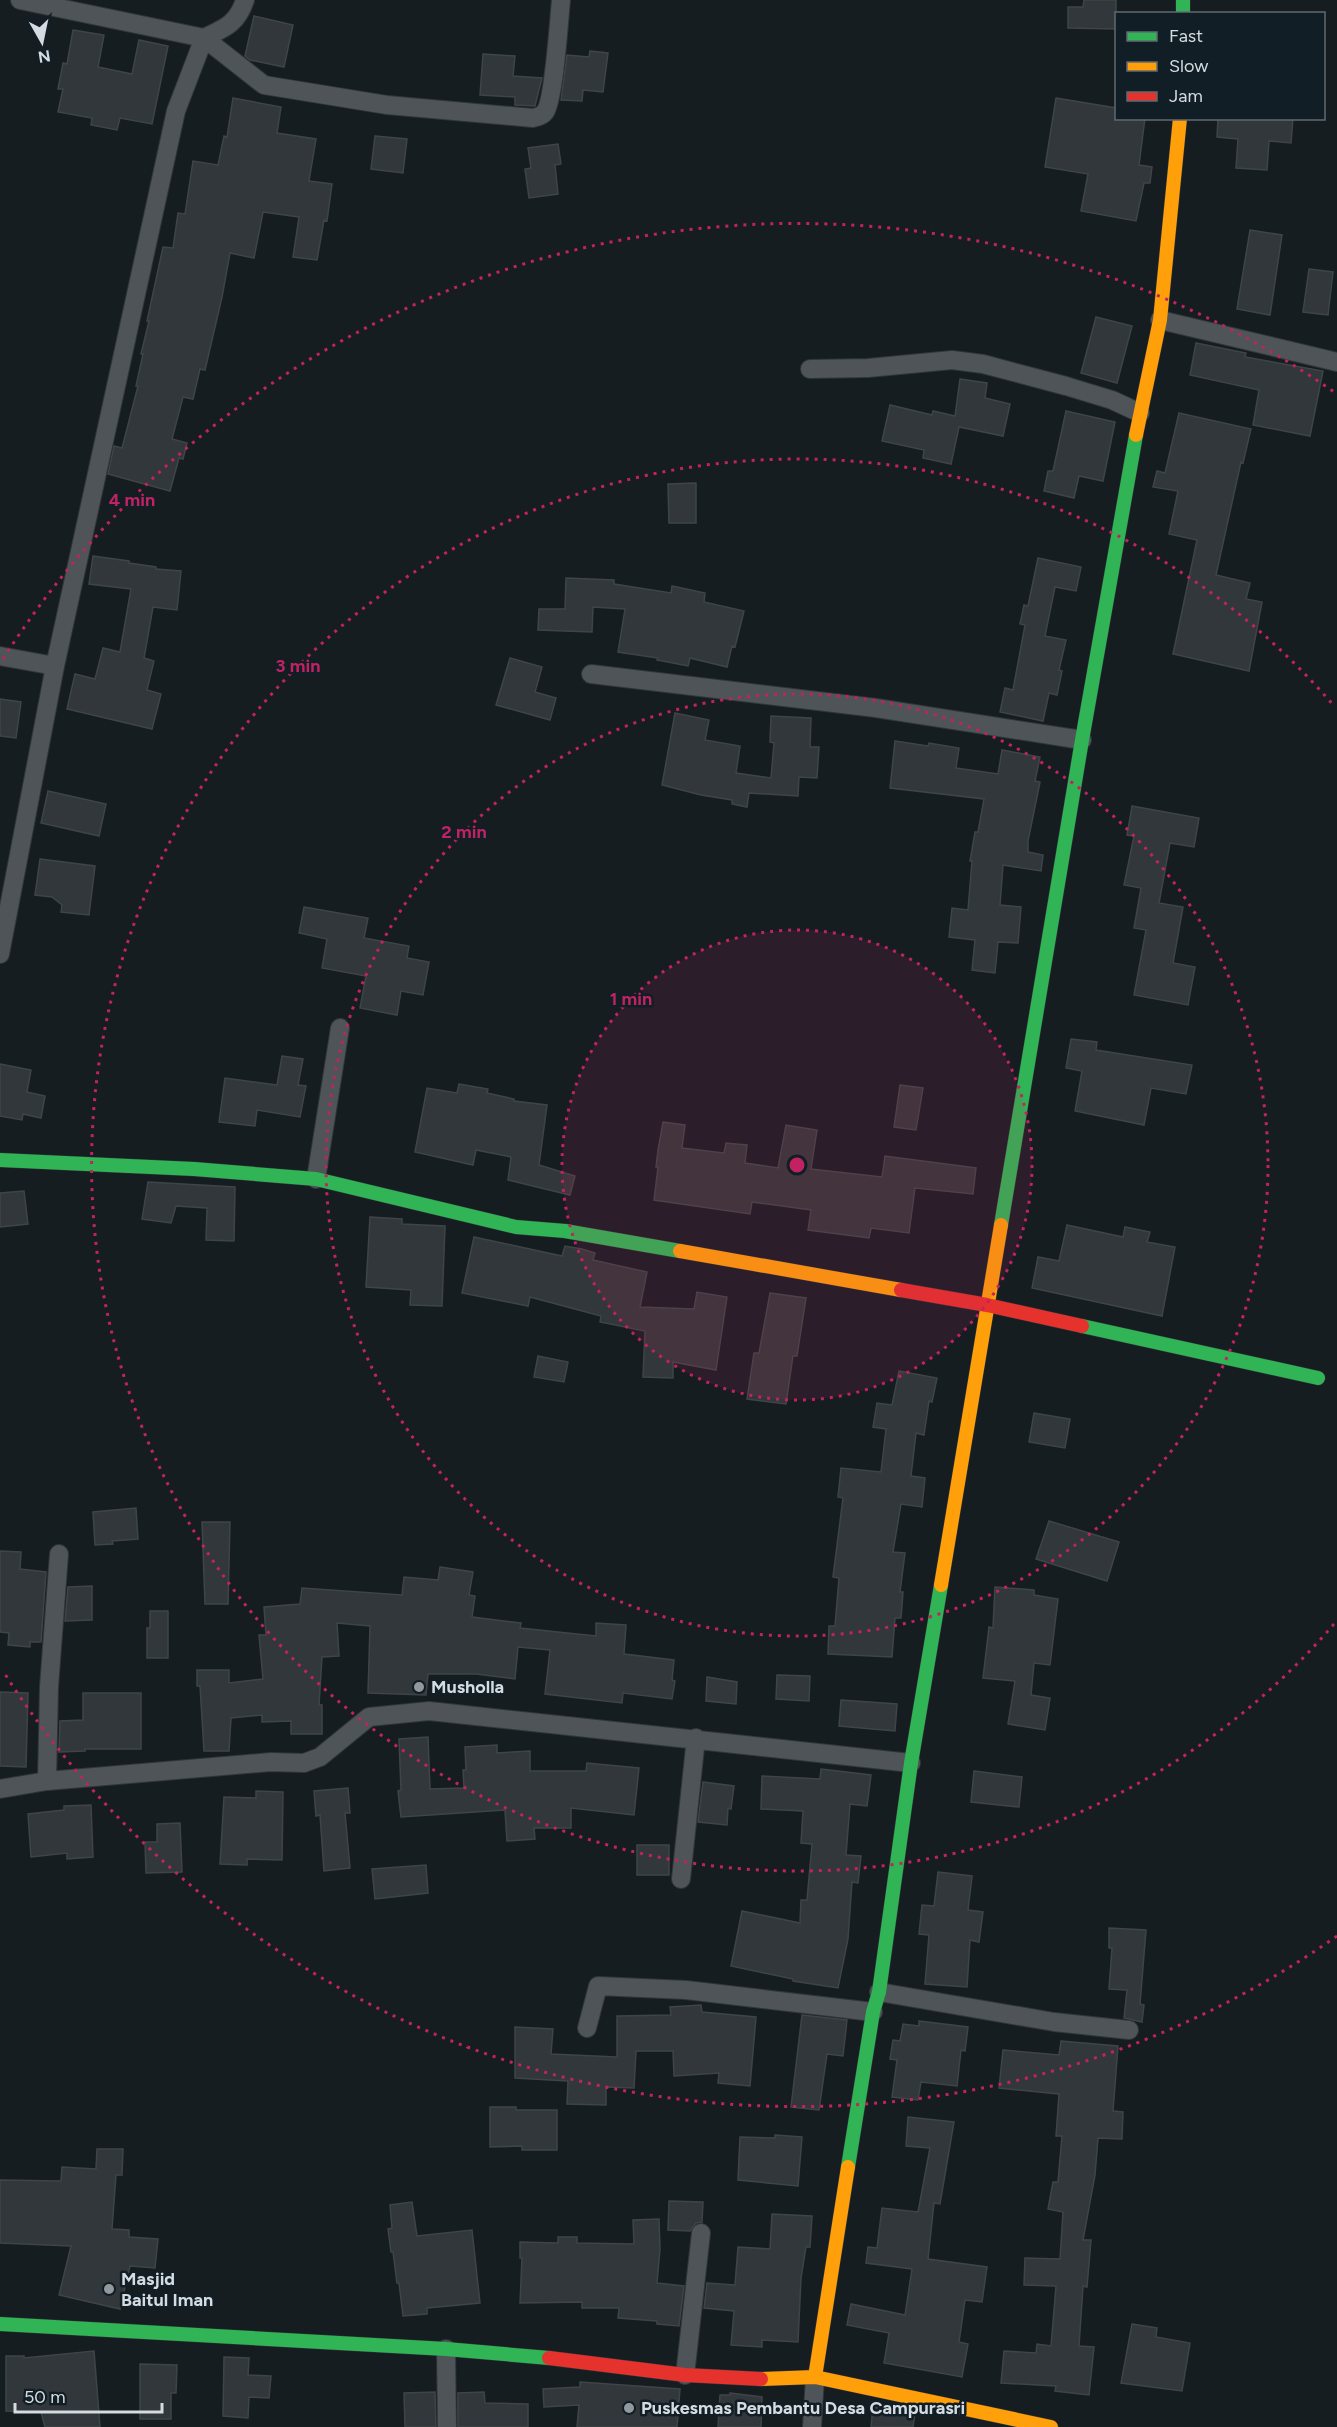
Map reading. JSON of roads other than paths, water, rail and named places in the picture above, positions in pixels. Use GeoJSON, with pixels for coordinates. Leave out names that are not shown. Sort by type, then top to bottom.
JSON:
{"type":"FeatureCollection","features":[{"type":"Feature","properties":{"kind":"street"},"geometry":{"type":"LineString","coordinates":[[20,0],[204,39],[264,85],[387,105],[533,118],[547,111],[552,86],[561,0]]}},
{"type":"Feature","properties":{"kind":"street"},"geometry":{"type":"LineString","coordinates":[[0,954],[55,666],[177,111],[204,39],[230,26],[241,12],[244,0]]}},
{"type":"Feature","properties":{"kind":"street"},"geometry":{"type":"LineString","coordinates":[[812,2427],[815,2377],[873,2012],[879,1992],[911,1763],[1082,740],[1140,413],[1160,320],[1180,120]]}},
{"type":"Feature","properties":{"kind":"street"},"geometry":{"type":"LineString","coordinates":[[1160,320],[1337,362]]}},
{"type":"Feature","properties":{"kind":"street"},"geometry":{"type":"LineString","coordinates":[[810,369],[868,368],[952,360],[973,362],[1112,400],[1140,413]]}},
{"type":"Feature","properties":{"kind":"street"},"geometry":{"type":"LineString","coordinates":[[0,656],[55,666]]}},
{"type":"Feature","properties":{"kind":"street"},"geometry":{"type":"LineString","coordinates":[[591,674],[876,708],[1082,740]]}},
{"type":"Feature","properties":{"kind":"street"},"geometry":{"type":"LineString","coordinates":[[316,1179],[340,1028]]}},
{"type":"Feature","properties":{"kind":"street"},"geometry":{"type":"LineString","coordinates":[[0,1160],[194,1169],[316,1179],[516,1227],[565,1231],[987,1305],[1318,1378]]}},
{"type":"Feature","properties":{"kind":"street"},"geometry":{"type":"LineString","coordinates":[[47,1781],[49,1687],[59,1554]]}},
{"type":"Feature","properties":{"kind":"street"},"geometry":{"type":"LineString","coordinates":[[0,1790],[47,1781],[271,1762],[304,1763],[320,1758],[369,1717],[429,1711],[911,1763]]}},
{"type":"Feature","properties":{"kind":"street"},"geometry":{"type":"LineString","coordinates":[[681,1880],[696,1738]]}},
{"type":"Feature","properties":{"kind":"street"},"geometry":{"type":"LineString","coordinates":[[587,2028],[598,1986],[686,1990],[873,2012]]}},
{"type":"Feature","properties":{"kind":"street"},"geometry":{"type":"LineString","coordinates":[[879,1992],[1054,2022],[1129,2030]]}},
{"type":"Feature","properties":{"kind":"street"},"geometry":{"type":"LineString","coordinates":[[685,2375],[701,2234]]}},
{"type":"Feature","properties":{"kind":"street"},"geometry":{"type":"LineString","coordinates":[[0,2324],[446,2349],[558,2359],[685,2375],[747,2379],[815,2377],[1052,2427]]}},
{"type":"Feature","properties":{"kind":"street"},"geometry":{"type":"LineString","coordinates":[[446,2349],[447,2427]]}},
{"type":"Feature","properties":{"kind":"place","name":"Musholla"},"geometry":{"type":"Point","coordinates":[419,1687]}},
{"type":"Feature","properties":{"kind":"place","name":"Masjid Baitul Iman"},"geometry":{"type":"Point","coordinates":[109,2289]}},
{"type":"Feature","properties":{"kind":"place","name":"Puskesmas Pembantu Desa Campurasri"},"geometry":{"type":"Point","coordinates":[629,2408]}}]}
